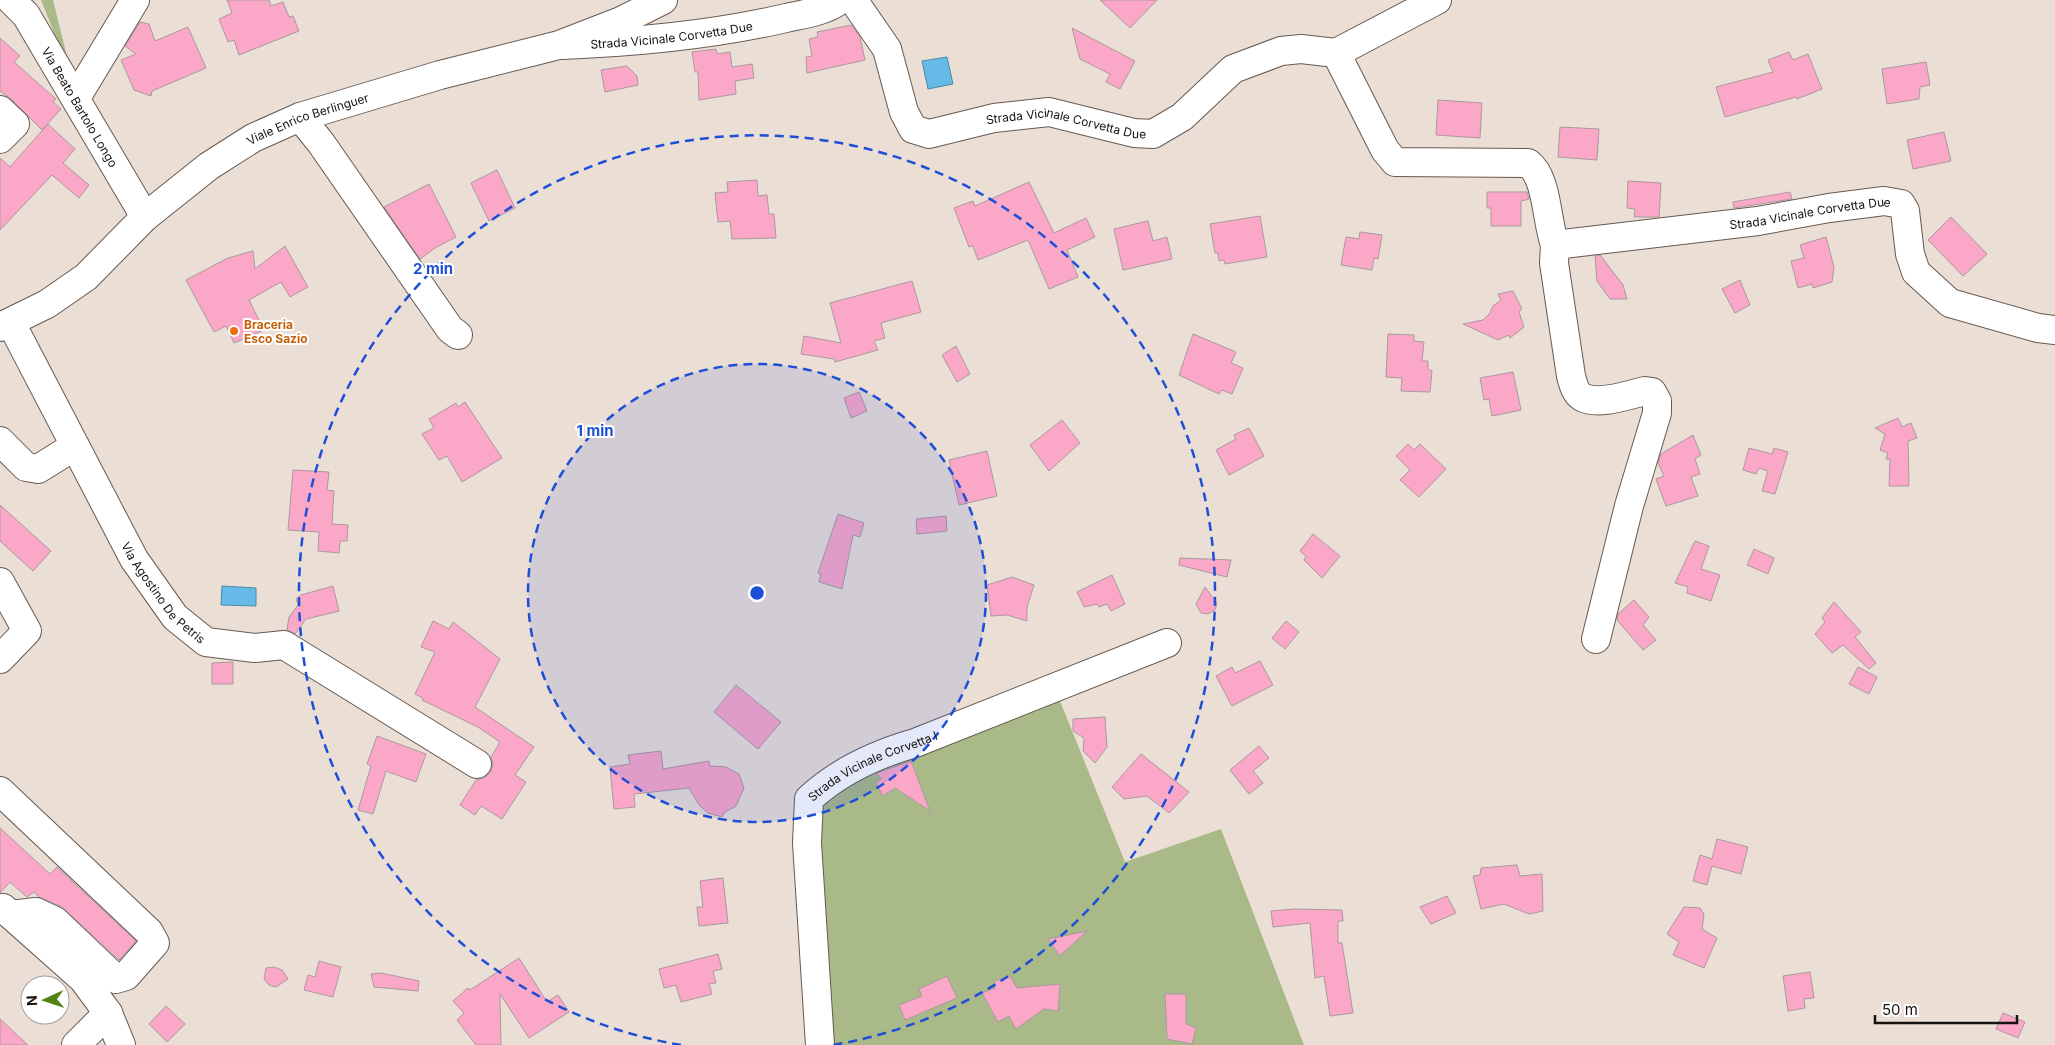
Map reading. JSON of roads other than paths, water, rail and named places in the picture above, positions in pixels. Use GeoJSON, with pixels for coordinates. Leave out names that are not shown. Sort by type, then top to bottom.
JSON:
{"type":"FeatureCollection","features":[{"type":"Feature","properties":{"kind":"street","name":"Via Beato Bartolo Longo"},"geometry":{"type":"LineString","coordinates":[[11,0],[26,15],[145,217]]}},
{"type":"Feature","properties":{"kind":"street"},"geometry":{"type":"LineString","coordinates":[[76,98],[135,0]]}},
{"type":"Feature","properties":{"kind":"street","name":"Viale Enrico Berlinguer"},"geometry":{"type":"LineString","coordinates":[[6,325],[47,304],[86,277],[145,217],[209,166],[253,138],[300,117],[440,75],[559,46],[621,21],[663,0]]}},
{"type":"Feature","properties":{"kind":"street","name":"Strada Vicinale Corvetta Due"},"geometry":{"type":"LineString","coordinates":[[559,46],[614,43],[735,30],[811,12],[840,0]]}},
{"type":"Feature","properties":{"kind":"street","name":"Strada Vicinale Corvetta Due"},"geometry":{"type":"LineString","coordinates":[[856,0],[858,7],[886,49],[904,112],[913,129],[929,134],[994,118],[1050,112],[1134,133],[1153,134],[1182,117],[1233,69],[1281,51],[1301,49],[1336,53]]}},
{"type":"Feature","properties":{"kind":"street"},"geometry":{"type":"LineString","coordinates":[[1437,0],[1336,53],[1385,150],[1394,162],[1528,163],[1536,169],[1541,179],[1550,231],[1555,245],[1554,263],[1571,376],[1575,390],[1582,397],[1595,401],[1645,391],[1652,392],[1657,401],[1657,412],[1629,506],[1596,639]]}},
{"type":"Feature","properties":{"kind":"street"},"geometry":{"type":"LineString","coordinates":[[0,110],[15,124],[0,139]]}},
{"type":"Feature","properties":{"kind":"street"},"geometry":{"type":"LineString","coordinates":[[300,117],[321,143],[450,329],[458,335]]}},
{"type":"Feature","properties":{"kind":"street","name":"Strada Vicinale Corvetta Due"},"geometry":{"type":"LineString","coordinates":[[1555,245],[1758,221],[1884,201],[1901,204],[1905,211],[1910,254],[1916,272],[1950,303],[2038,328],[2055,330]]}},
{"type":"Feature","properties":{"kind":"street","name":"Via Agostino De Petris"},"geometry":{"type":"LineString","coordinates":[[6,325],[75,446],[134,559],[175,617],[206,642],[255,648],[284,645],[476,764]]}},
{"type":"Feature","properties":{"kind":"street"},"geometry":{"type":"LineString","coordinates":[[0,441],[26,467],[38,469],[75,446]]}},
{"type":"Feature","properties":{"kind":"street"},"geometry":{"type":"LineString","coordinates":[[0,582],[27,631],[0,659]]}},
{"type":"Feature","properties":{"kind":"street","name":"Strada Vicinale Corvetta I"},"geometry":{"type":"LineString","coordinates":[[820,1045],[807,843],[809,799],[825,784],[885,751],[915,742],[1167,643]]}},
{"type":"Feature","properties":{"kind":"street"},"geometry":{"type":"LineString","coordinates":[[0,791],[149,932],[155,943],[126,976],[116,979],[55,921],[36,912],[5,910]]}},
{"type":"Feature","properties":{"kind":"street"},"geometry":{"type":"LineString","coordinates":[[5,910],[83,979],[108,1013],[121,1045]]}},
{"type":"Feature","properties":{"kind":"street"},"geometry":{"type":"LineString","coordinates":[[76,1045],[108,1013]]}},
{"type":"Feature","properties":{"kind":"water"},"geometry":{"type":"Polygon","coordinates":[[[947,57],[953,84],[928,89],[922,61],[947,57]]]}},
{"type":"Feature","properties":{"kind":"water"},"geometry":{"type":"Polygon","coordinates":[[[222,586],[256,588],[256,606],[221,605],[222,586]]]}},
{"type":"Feature","properties":{"kind":"place","name":"Braceria Esco Sazio"},"geometry":{"type":"Point","coordinates":[234,331]}}]}
